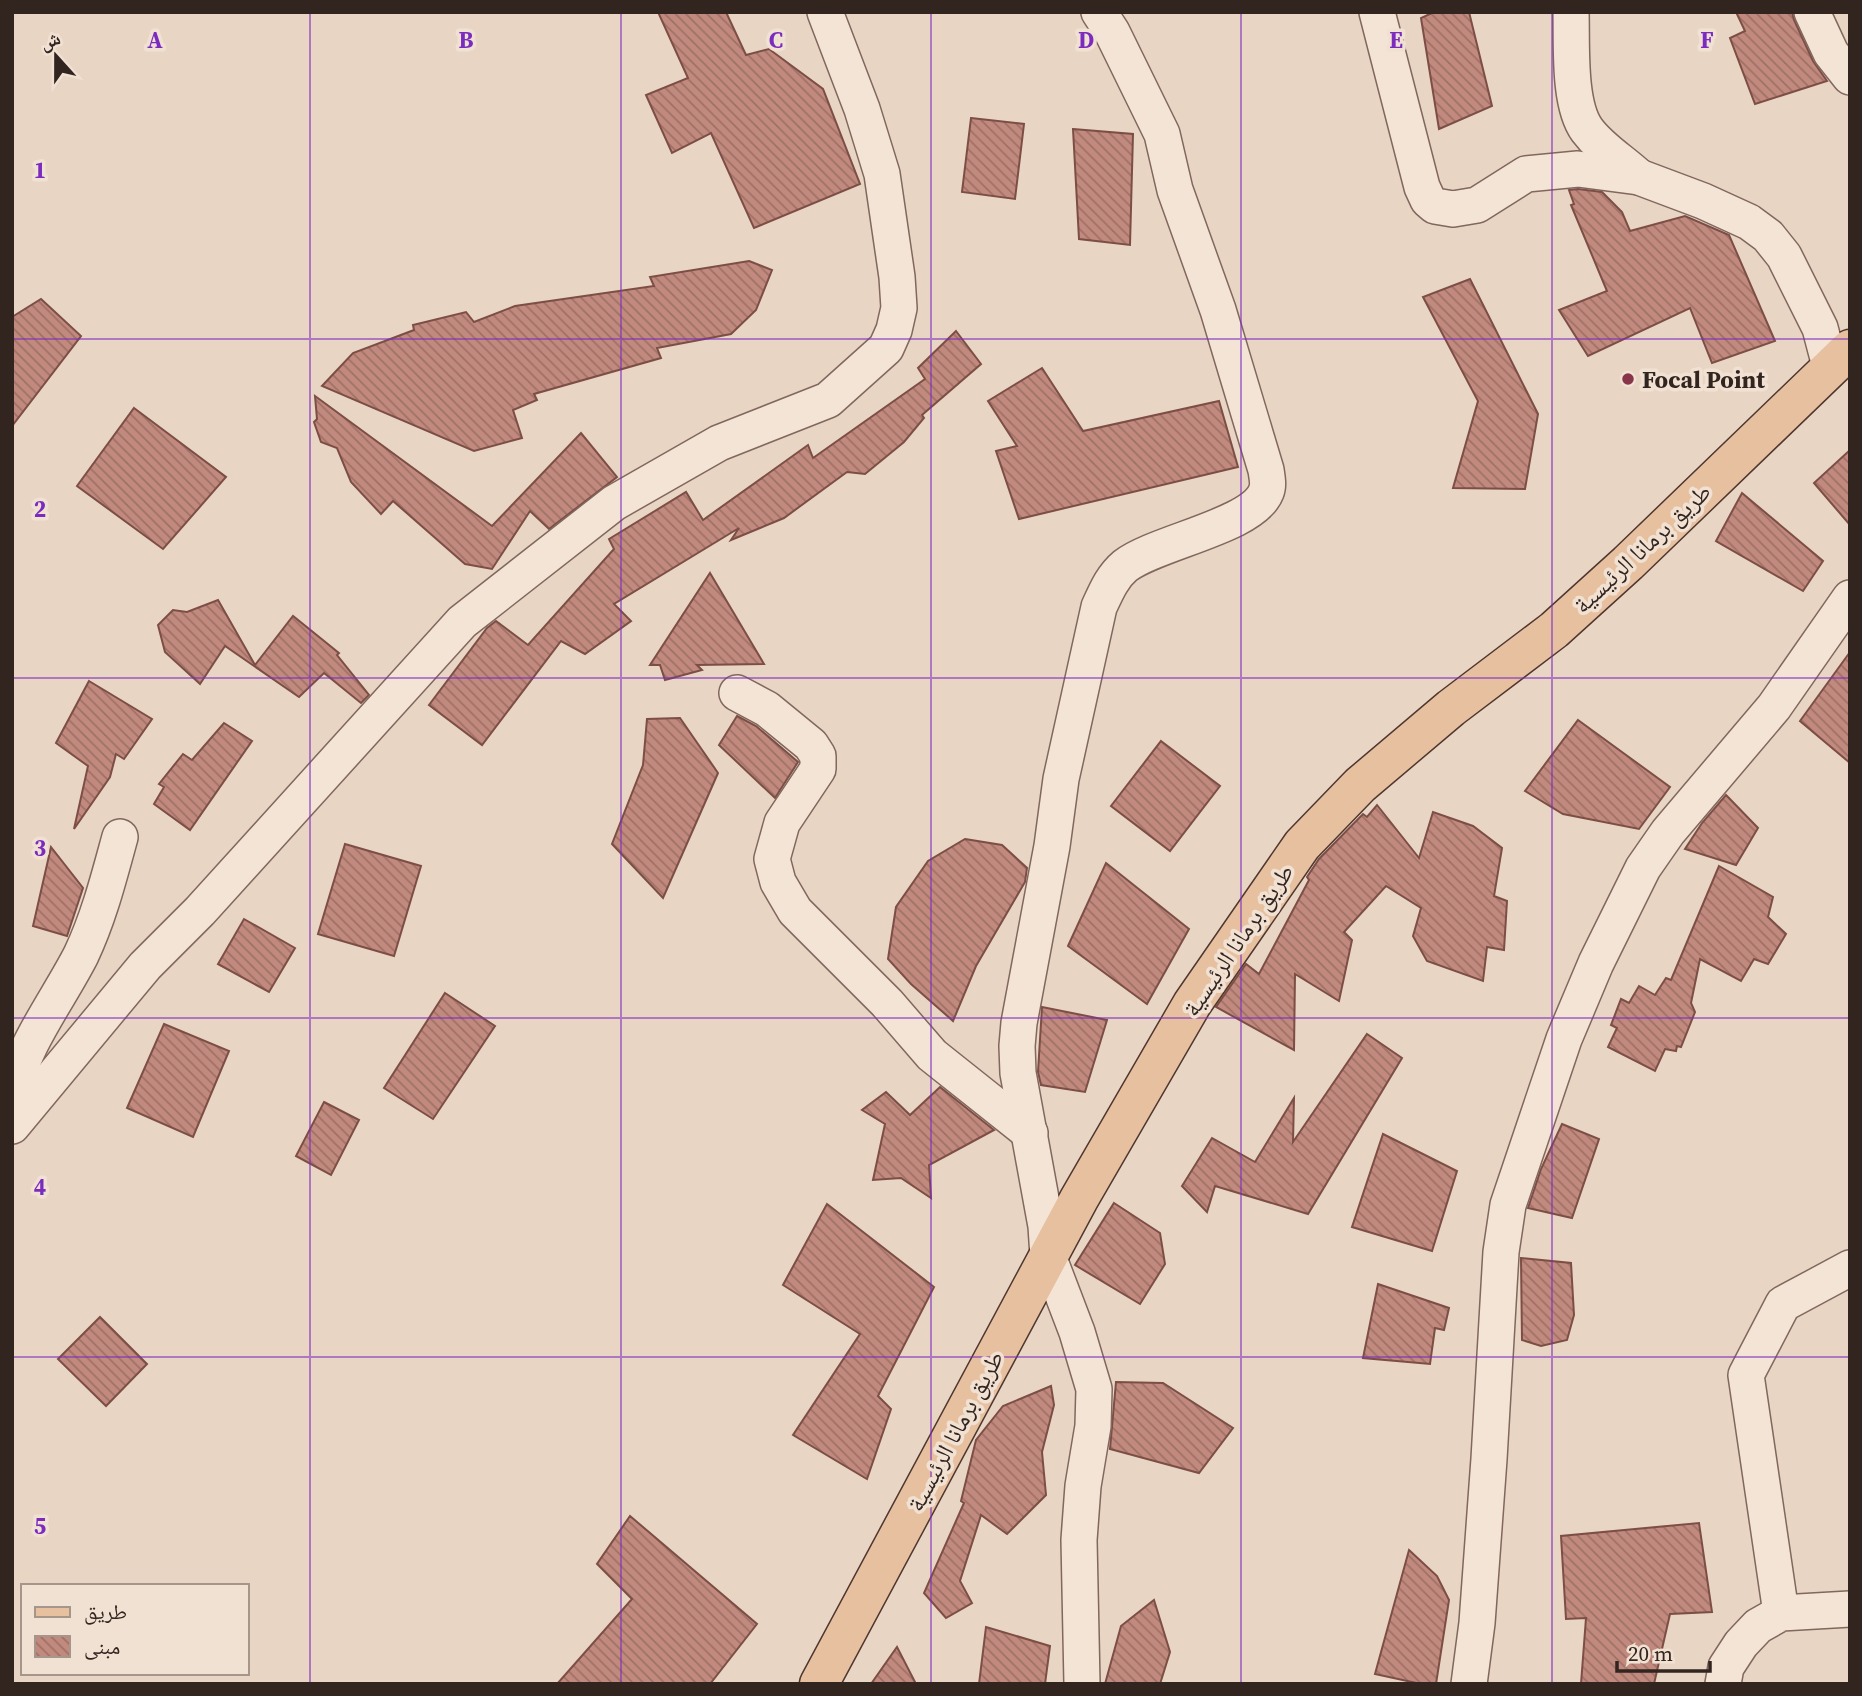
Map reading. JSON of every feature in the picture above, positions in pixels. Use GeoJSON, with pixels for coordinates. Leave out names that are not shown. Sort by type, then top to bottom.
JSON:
{"type":"FeatureCollection","features":[{"type":"Feature","properties":{"kind":"main road","name":"طريق برمانا الرئيسية"},"geometry":{"type":"LineString","coordinates":[[819,1684],[1079,1199],[1192,1004],[1302,845],[1360,785],[1451,708],[1554,630],[1628,563],[1840,358]]}},
{"type":"Feature","properties":{"kind":"street"},"geometry":{"type":"LineString","coordinates":[[12,1126],[145,966],[200,911],[462,622],[614,503],[719,443],[828,400],[886,348],[899,308],[882,174],[862,109],[825,12]]}},
{"type":"Feature","properties":{"kind":"street"},"geometry":{"type":"LineString","coordinates":[[1082,1684],[1079,1540],[1083,1486],[1093,1426],[1094,1390],[1077,1332],[1048,1256],[1046,1226],[1018,1073],[1019,1023],[1047,873],[1061,779],[1099,607],[1111,580],[1123,568],[1151,553],[1229,521],[1254,506],[1268,487],[1266,470],[1218,310],[1175,190],[1162,134],[1112,32],[1099,12]]}},
{"type":"Feature","properties":{"kind":"street"},"geometry":{"type":"LineString","coordinates":[[1377,12],[1422,187],[1428,200],[1435,206],[1453,209],[1477,205],[1526,174],[1577,169],[1639,177],[1703,201],[1749,222],[1768,236],[1784,256],[1820,328],[1840,358]]}},
{"type":"Feature","properties":{"kind":"street"},"geometry":{"type":"LineString","coordinates":[[1571,12],[1575,98],[1585,127],[1603,148],[1639,177]]}},
{"type":"Feature","properties":{"kind":"street"},"geometry":{"type":"LineString","coordinates":[[1812,12],[1831,53],[1850,77]]}},
{"type":"Feature","properties":{"kind":"street"},"geometry":{"type":"LineString","coordinates":[[1469,1684],[1477,1623],[1501,1252],[1508,1205],[1564,1039],[1626,899],[1654,851],[1774,707],[1850,598]]}},
{"type":"Feature","properties":{"kind":"street"},"geometry":{"type":"LineString","coordinates":[[737,694],[767,709],[811,745],[818,756],[818,769],[782,823],[772,859],[778,882],[794,911],[887,1003],[932,1055],[1030,1133]]}},
{"type":"Feature","properties":{"kind":"street"},"geometry":{"type":"LineString","coordinates":[[12,1095],[28,1050],[92,930],[120,837]]}},
{"type":"Feature","properties":{"kind":"street"},"geometry":{"type":"LineString","coordinates":[[1781,1613],[1746,1375],[1783,1304],[1850,1268]]}},
{"type":"Feature","properties":{"kind":"street"},"geometry":{"type":"LineString","coordinates":[[1723,1684],[1726,1667],[1741,1644],[1758,1626],[1781,1613],[1850,1609]]}},
{"type":"Feature","properties":{"kind":"building"},"geometry":{"type":"Polygon","coordinates":[[[658,12],[726,12],[746,55],[769,49],[823,89],[860,184],[754,228],[711,133],[672,153],[646,95],[688,78],[658,12]]]}},
{"type":"Feature","properties":{"kind":"building"},"geometry":{"type":"Polygon","coordinates":[[[1434,12],[1469,12],[1492,106],[1439,129],[1421,18],[1434,12]]]}},
{"type":"Feature","properties":{"kind":"building"},"geometry":{"type":"Polygon","coordinates":[[[1736,12],[1792,12],[1813,61],[1827,81],[1755,104],[1730,38],[1745,31],[1736,12]]]}},
{"type":"Feature","properties":{"kind":"building"},"geometry":{"type":"Polygon","coordinates":[[[971,118],[1024,124],[1015,199],[962,192],[971,118]]]}},
{"type":"Feature","properties":{"kind":"building"},"geometry":{"type":"Polygon","coordinates":[[[1073,129],[1133,134],[1130,245],[1079,239],[1073,129]]]}},
{"type":"Feature","properties":{"kind":"building"},"geometry":{"type":"Polygon","coordinates":[[[1569,190],[1602,192],[1622,212],[1630,231],[1685,216],[1729,235],[1775,341],[1712,363],[1690,308],[1588,356],[1559,310],[1607,291],[1571,205],[1574,204],[1569,190]]]}},
{"type":"Feature","properties":{"kind":"building"},"geometry":{"type":"Polygon","coordinates":[[[749,261],[772,270],[756,310],[731,334],[657,348],[661,358],[534,394],[537,400],[513,410],[522,438],[474,451],[322,386],[353,353],[414,330],[413,325],[466,312],[474,322],[515,306],[654,286],[650,277],[749,261]]]}},
{"type":"Feature","properties":{"kind":"building"},"geometry":{"type":"Polygon","coordinates":[[[1470,279],[1538,414],[1525,489],[1453,488],[1478,401],[1423,297],[1470,279]]]}},
{"type":"Feature","properties":{"kind":"building"},"geometry":{"type":"Polygon","coordinates":[[[41,299],[81,336],[12,426],[12,317],[41,299]]]}},
{"type":"Feature","properties":{"kind":"building"},"geometry":{"type":"Polygon","coordinates":[[[956,331],[981,364],[922,415],[924,418],[904,442],[865,474],[847,472],[784,518],[731,540],[739,528],[614,604],[631,621],[585,654],[561,641],[482,745],[429,705],[487,628],[496,621],[528,645],[614,549],[609,539],[686,492],[703,520],[808,445],[813,458],[925,379],[918,368],[956,331]]]}},
{"type":"Feature","properties":{"kind":"building"},"geometry":{"type":"Polygon","coordinates":[[[1042,368],[1083,431],[1219,401],[1238,467],[1019,519],[996,451],[1017,446],[988,401],[1042,368]]]}},
{"type":"Feature","properties":{"kind":"building"},"geometry":{"type":"Polygon","coordinates":[[[315,396],[492,526],[581,433],[617,477],[549,529],[530,511],[492,569],[465,564],[393,501],[381,514],[351,482],[337,448],[321,442],[314,422],[317,419],[315,396]]]}},
{"type":"Feature","properties":{"kind":"building"},"geometry":{"type":"Polygon","coordinates":[[[134,408],[226,477],[163,549],[77,486],[134,408]]]}},
{"type":"Feature","properties":{"kind":"building"},"geometry":{"type":"Polygon","coordinates":[[[1850,450],[1850,525],[1814,483],[1850,450]]]}},
{"type":"Feature","properties":{"kind":"building"},"geometry":{"type":"Polygon","coordinates":[[[1742,493],[1823,561],[1803,591],[1716,541],[1742,493]]]}},
{"type":"Feature","properties":{"kind":"building"},"geometry":{"type":"Polygon","coordinates":[[[710,573],[764,664],[697,665],[702,670],[665,680],[660,665],[650,665],[710,573]]]}},
{"type":"Feature","properties":{"kind":"building"},"geometry":{"type":"Polygon","coordinates":[[[218,600],[255,665],[293,616],[339,653],[337,655],[369,695],[361,703],[324,673],[299,697],[225,646],[200,684],[165,652],[158,625],[173,610],[187,612],[218,600]]]}},
{"type":"Feature","properties":{"kind":"building"},"geometry":{"type":"Polygon","coordinates":[[[1850,652],[1850,763],[1800,721],[1850,652]]]}},
{"type":"Feature","properties":{"kind":"building"},"geometry":{"type":"Polygon","coordinates":[[[89,681],[152,719],[124,759],[116,754],[110,777],[74,829],[88,766],[56,743],[89,681]]]}},
{"type":"Feature","properties":{"kind":"building"},"geometry":{"type":"Polygon","coordinates":[[[737,716],[756,726],[798,762],[775,798],[719,745],[737,716]]]}},
{"type":"Feature","properties":{"kind":"building"},"geometry":{"type":"Polygon","coordinates":[[[680,718],[718,773],[663,898],[612,844],[643,765],[647,719],[680,718]]]}},
{"type":"Feature","properties":{"kind":"building"},"geometry":{"type":"Polygon","coordinates":[[[1578,720],[1670,787],[1639,829],[1563,814],[1525,791],[1578,720]]]}},
{"type":"Feature","properties":{"kind":"building"},"geometry":{"type":"Polygon","coordinates":[[[224,723],[252,741],[190,830],[154,804],[164,787],[159,784],[183,754],[192,760],[224,723]]]}},
{"type":"Feature","properties":{"kind":"building"},"geometry":{"type":"Polygon","coordinates":[[[1161,741],[1220,786],[1170,851],[1111,806],[1161,741]]]}},
{"type":"Feature","properties":{"kind":"building"},"geometry":{"type":"Polygon","coordinates":[[[1726,795],[1758,828],[1736,865],[1685,849],[1702,823],[1726,795]]]}},
{"type":"Feature","properties":{"kind":"building"},"geometry":{"type":"Polygon","coordinates":[[[1377,805],[1419,858],[1433,812],[1473,826],[1502,848],[1494,896],[1507,901],[1504,950],[1487,947],[1483,981],[1427,961],[1413,936],[1421,908],[1386,886],[1344,932],[1352,940],[1339,1001],[1295,974],[1294,1050],[1216,1007],[1246,964],[1259,974],[1309,880],[1307,877],[1319,859],[1363,814],[1367,817],[1377,805]]]}},
{"type":"Feature","properties":{"kind":"building"},"geometry":{"type":"Polygon","coordinates":[[[965,839],[1002,845],[1027,868],[1025,882],[976,966],[953,1021],[911,984],[888,959],[896,907],[928,861],[965,839]]]}},
{"type":"Feature","properties":{"kind":"building"},"geometry":{"type":"Polygon","coordinates":[[[345,844],[421,866],[394,956],[318,934],[345,844]]]}},
{"type":"Feature","properties":{"kind":"building"},"geometry":{"type":"Polygon","coordinates":[[[51,847],[83,888],[67,936],[33,926],[51,847]]]}},
{"type":"Feature","properties":{"kind":"building"},"geometry":{"type":"Polygon","coordinates":[[[1106,863],[1189,929],[1147,1004],[1068,946],[1106,863]]]}},
{"type":"Feature","properties":{"kind":"building"},"geometry":{"type":"Polygon","coordinates":[[[1719,866],[1773,897],[1768,917],[1786,934],[1768,964],[1754,959],[1741,981],[1700,959],[1691,1003],[1695,1012],[1681,1047],[1677,1046],[1676,1051],[1665,1049],[1655,1071],[1608,1047],[1617,1028],[1611,1025],[1621,999],[1629,1003],[1639,986],[1655,995],[1666,978],[1671,980],[1719,866]]]}},
{"type":"Feature","properties":{"kind":"building"},"geometry":{"type":"Polygon","coordinates":[[[244,919],[295,948],[269,992],[218,964],[244,919]]]}},
{"type":"Feature","properties":{"kind":"building"},"geometry":{"type":"Polygon","coordinates":[[[445,993],[495,1026],[433,1119],[384,1088],[445,993]]]}},
{"type":"Feature","properties":{"kind":"building"},"geometry":{"type":"Polygon","coordinates":[[[1042,1007],[1107,1020],[1085,1092],[1041,1085],[1038,1072],[1042,1007]]]}},
{"type":"Feature","properties":{"kind":"building"},"geometry":{"type":"Polygon","coordinates":[[[164,1024],[229,1051],[193,1137],[127,1108],[164,1024]]]}},
{"type":"Feature","properties":{"kind":"building"},"geometry":{"type":"Polygon","coordinates":[[[1367,1034],[1402,1058],[1308,1214],[1215,1186],[1207,1212],[1182,1186],[1212,1138],[1255,1162],[1294,1098],[1293,1142],[1367,1034]]]}},
{"type":"Feature","properties":{"kind":"building"},"geometry":{"type":"Polygon","coordinates":[[[940,1087],[994,1130],[929,1165],[931,1198],[901,1178],[873,1180],[885,1124],[862,1110],[886,1092],[910,1115],[940,1087]]]}},
{"type":"Feature","properties":{"kind":"building"},"geometry":{"type":"Polygon","coordinates":[[[324,1102],[359,1120],[331,1175],[296,1156],[324,1102]]]}},
{"type":"Feature","properties":{"kind":"building"},"geometry":{"type":"Polygon","coordinates":[[[1562,1124],[1599,1139],[1572,1218],[1528,1208],[1541,1169],[1562,1124]]]}},
{"type":"Feature","properties":{"kind":"building"},"geometry":{"type":"Polygon","coordinates":[[[1383,1134],[1457,1171],[1432,1251],[1352,1227],[1383,1134]]]}},
{"type":"Feature","properties":{"kind":"building"},"geometry":{"type":"Polygon","coordinates":[[[1114,1203],[1160,1233],[1165,1264],[1140,1304],[1075,1265],[1114,1203]]]}},
{"type":"Feature","properties":{"kind":"building"},"geometry":{"type":"Polygon","coordinates":[[[827,1204],[934,1287],[878,1396],[891,1409],[867,1479],[793,1435],[860,1334],[783,1285],[827,1204]]]}},
{"type":"Feature","properties":{"kind":"building"},"geometry":{"type":"Polygon","coordinates":[[[1521,1258],[1571,1263],[1574,1315],[1567,1340],[1541,1346],[1522,1340],[1521,1258]]]}},
{"type":"Feature","properties":{"kind":"building"},"geometry":{"type":"Polygon","coordinates":[[[1378,1284],[1449,1308],[1444,1330],[1435,1328],[1430,1364],[1363,1358],[1378,1284]]]}},
{"type":"Feature","properties":{"kind":"building"},"geometry":{"type":"Polygon","coordinates":[[[100,1317],[147,1364],[106,1406],[58,1359],[100,1317]]]}},
{"type":"Feature","properties":{"kind":"building"},"geometry":{"type":"Polygon","coordinates":[[[1116,1382],[1163,1383],[1233,1428],[1199,1473],[1110,1449],[1116,1382]]]}},
{"type":"Feature","properties":{"kind":"building"},"geometry":{"type":"Polygon","coordinates":[[[1051,1386],[1054,1405],[1042,1452],[1046,1495],[1007,1534],[981,1515],[960,1581],[972,1603],[946,1618],[924,1593],[964,1503],[961,1501],[976,1440],[1003,1406],[1051,1386]]]}},
{"type":"Feature","properties":{"kind":"building"},"geometry":{"type":"Polygon","coordinates":[[[630,1516],[757,1624],[710,1684],[557,1684],[632,1599],[597,1564],[630,1516]]]}},
{"type":"Feature","properties":{"kind":"building"},"geometry":{"type":"Polygon","coordinates":[[[1699,1523],[1712,1612],[1670,1614],[1654,1684],[1581,1684],[1586,1618],[1566,1619],[1561,1536],[1699,1523]]]}},
{"type":"Feature","properties":{"kind":"building"},"geometry":{"type":"Polygon","coordinates":[[[1409,1550],[1437,1576],[1449,1600],[1436,1684],[1421,1684],[1375,1674],[1409,1550]]]}},
{"type":"Feature","properties":{"kind":"building"},"geometry":{"type":"Polygon","coordinates":[[[1154,1600],[1170,1652],[1160,1684],[1105,1684],[1121,1626],[1154,1600]]]}},
{"type":"Feature","properties":{"kind":"building"},"geometry":{"type":"Polygon","coordinates":[[[986,1627],[1050,1646],[1045,1684],[979,1684],[986,1627]]]}},
{"type":"Feature","properties":{"kind":"building"},"geometry":{"type":"Polygon","coordinates":[[[897,1647],[916,1684],[871,1684],[897,1647]]]}},
{"type":"Feature","properties":{"kind":"place","name":"Focal Point"},"geometry":{"type":"Point","coordinates":[1628,379]}}]}
